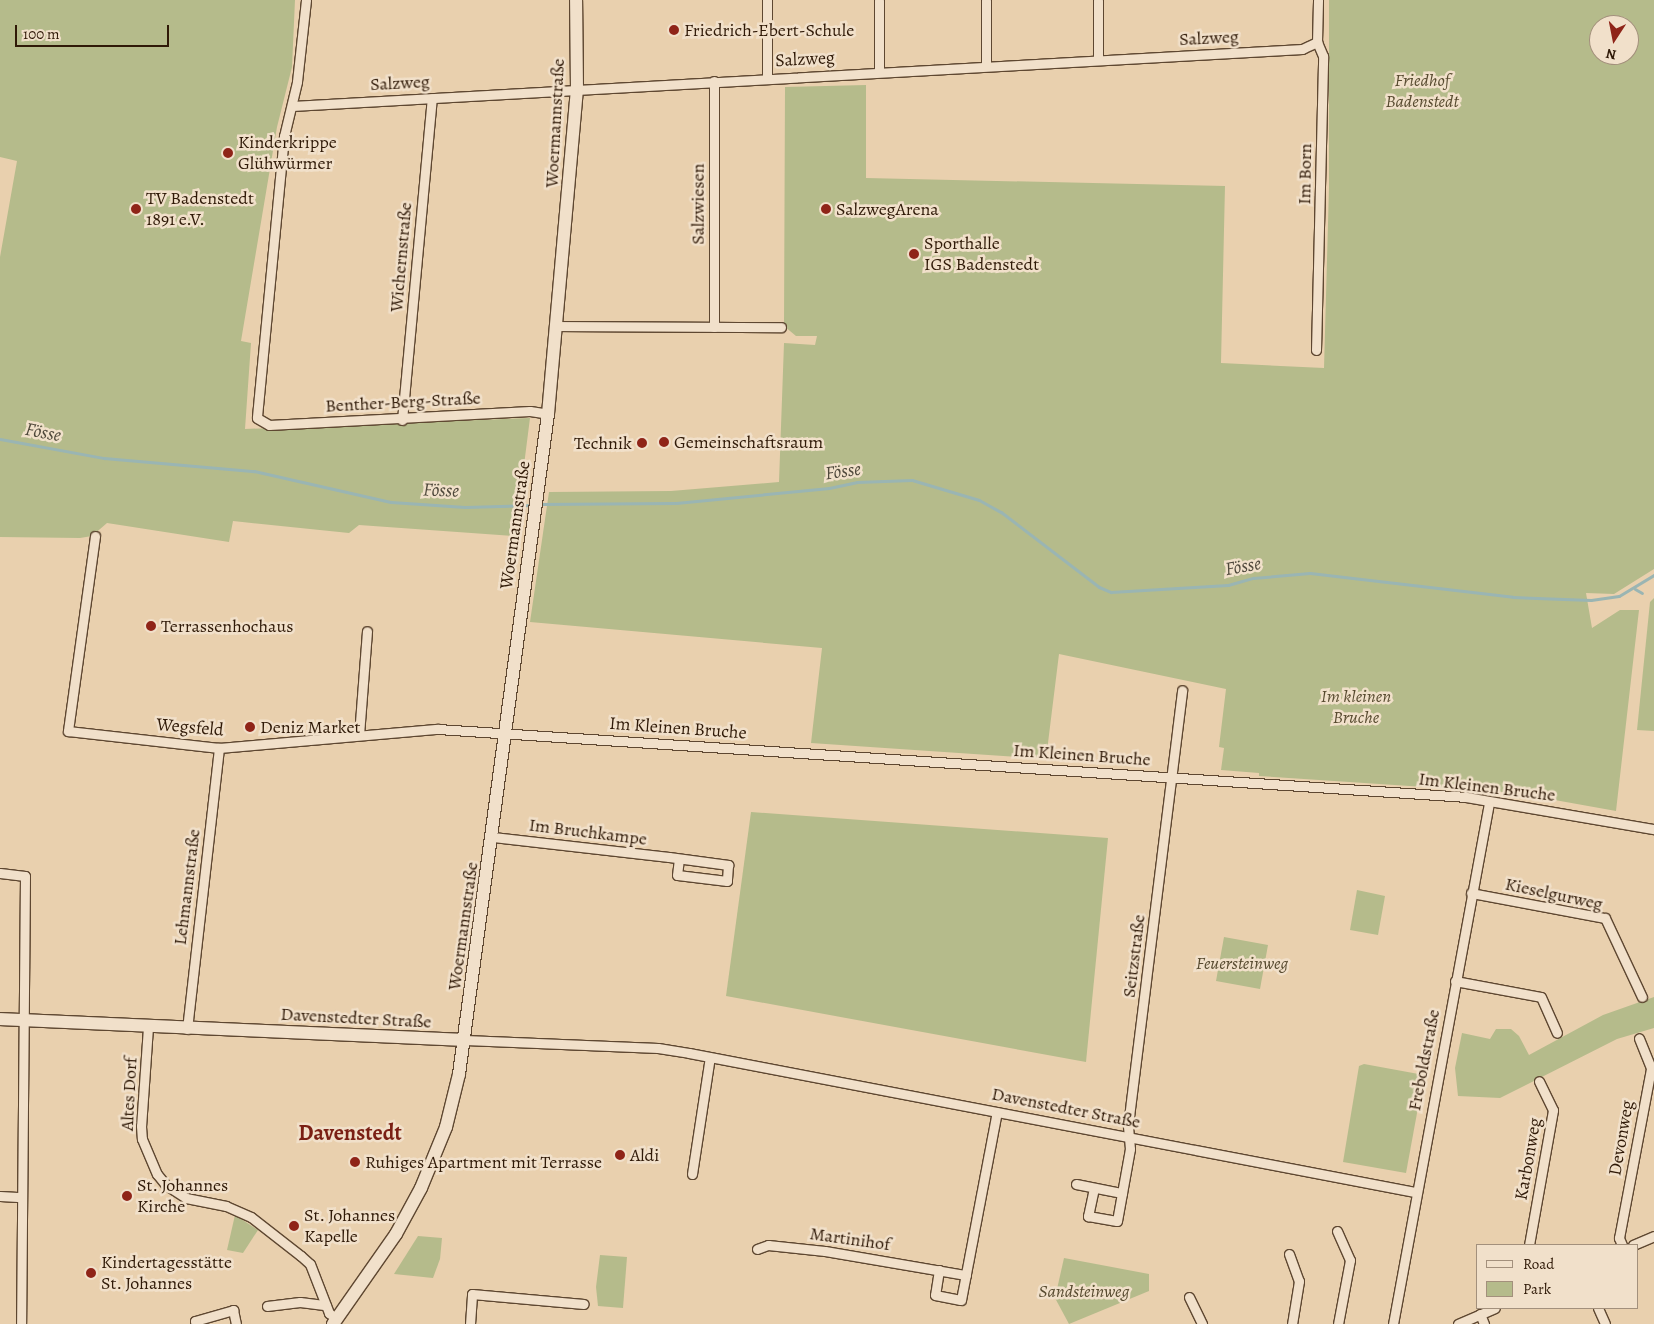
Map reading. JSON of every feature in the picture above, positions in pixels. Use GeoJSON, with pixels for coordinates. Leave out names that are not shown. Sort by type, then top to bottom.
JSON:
{"type":"FeatureCollection","features":[{"type":"Feature","properties":{"kind":"street"},"geometry":{"type":"LineString","coordinates":[[292,106],[306,0]]}},
{"type":"Feature","properties":{"kind":"street","name":"Woermannstraße"},"geometry":{"type":"LineString","coordinates":[[335,1321],[396,1234],[421,1188],[446,1127],[464,1046],[493,837],[533,511],[548,414],[577,89],[576,0]]}},
{"type":"Feature","properties":{"kind":"street"},"geometry":{"type":"LineString","coordinates":[[767,0],[767,78]]}},
{"type":"Feature","properties":{"kind":"street"},"geometry":{"type":"LineString","coordinates":[[879,0],[879,72]]}},
{"type":"Feature","properties":{"kind":"street"},"geometry":{"type":"LineString","coordinates":[[986,0],[986,66]]}},
{"type":"Feature","properties":{"kind":"street"},"geometry":{"type":"LineString","coordinates":[[1098,0],[1098,60]]}},
{"type":"Feature","properties":{"kind":"street","name":"Im Born"},"geometry":{"type":"LineString","coordinates":[[1316,350],[1323,56],[1316,42],[1318,0]]}},
{"type":"Feature","properties":{"kind":"street","name":"Salzweg"},"geometry":{"type":"LineString","coordinates":[[292,106],[1302,49],[1316,42]]}},
{"type":"Feature","properties":{"kind":"street","name":"Salzwiesen"},"geometry":{"type":"LineString","coordinates":[[714,81],[714,327]]}},
{"type":"Feature","properties":{"kind":"street","name":"Wichernstraße"},"geometry":{"type":"LineString","coordinates":[[402,420],[432,98]]}},
{"type":"Feature","properties":{"kind":"street","name":"Benther-Berg-Straße"},"geometry":{"type":"LineString","coordinates":[[292,106],[284,136],[256,411],[260,422],[269,425],[402,420],[530,411],[548,414]]}},
{"type":"Feature","properties":{"kind":"street"},"geometry":{"type":"LineString","coordinates":[[556,326],[781,327]]}},
{"type":"Feature","properties":{"kind":"street","name":"Wegsfeld"},"geometry":{"type":"LineString","coordinates":[[95,536],[68,730],[219,748],[431,729],[506,734]]}},
{"type":"Feature","properties":{"kind":"street"},"geometry":{"type":"LineString","coordinates":[[359,736],[367,631]]}},
{"type":"Feature","properties":{"kind":"street","name":"Seitzstraße"},"geometry":{"type":"LineString","coordinates":[[1130,1138],[1128,1125],[1182,690]]}},
{"type":"Feature","properties":{"kind":"street","name":"Im Kleinen Bruche"},"geometry":{"type":"LineString","coordinates":[[506,734],[1466,797],[1488,803],[1503,802],[1654,829]]}},
{"type":"Feature","properties":{"kind":"street","name":"Lehmannstraße"},"geometry":{"type":"LineString","coordinates":[[187,1029],[219,748]]}},
{"type":"Feature","properties":{"kind":"street","name":"Freboldstraße"},"geometry":{"type":"LineString","coordinates":[[1392,1324],[1488,803]]}},
{"type":"Feature","properties":{"kind":"street","name":"Im Bruchkampe"},"geometry":{"type":"LineString","coordinates":[[493,837],[679,859],[728,865],[727,881],[677,875],[679,859]]}},
{"type":"Feature","properties":{"kind":"street"},"geometry":{"type":"LineString","coordinates":[[0,873],[25,876],[21,1324]]}},
{"type":"Feature","properties":{"kind":"street","name":"Kieselgurweg"},"geometry":{"type":"LineString","coordinates":[[1471,893],[1605,918],[1642,997]]}},
{"type":"Feature","properties":{"kind":"street"},"geometry":{"type":"LineString","coordinates":[[1456,982],[1541,997],[1557,1033]]}},
{"type":"Feature","properties":{"kind":"street","name":"Davenstedter Straße"},"geometry":{"type":"LineString","coordinates":[[0,1019],[464,1046],[658,1048],[1415,1192]]}},
{"type":"Feature","properties":{"kind":"street","name":"Altes Dorf"},"geometry":{"type":"LineString","coordinates":[[148,1027],[141,1126],[142,1139],[158,1174],[166,1185],[186,1198],[226,1206],[251,1218],[301,1256],[310,1264],[326,1305],[335,1321]]}},
{"type":"Feature","properties":{"kind":"street","name":"Devonweg"},"geometry":{"type":"LineString","coordinates":[[1622,1244],[1619,1238],[1651,1068],[1639,1038]]}},
{"type":"Feature","properties":{"kind":"street"},"geometry":{"type":"LineString","coordinates":[[692,1174],[710,1057]]}},
{"type":"Feature","properties":{"kind":"street","name":"Karbonweg"},"geometry":{"type":"LineString","coordinates":[[1529,1244],[1553,1110],[1539,1081]]}},
{"type":"Feature","properties":{"kind":"street"},"geometry":{"type":"LineString","coordinates":[[939,1270],[935,1295],[962,1300],[997,1112]]}},
{"type":"Feature","properties":{"kind":"street"},"geometry":{"type":"LineString","coordinates":[[1094,1188],[1088,1216],[1117,1221],[1130,1138]]}},
{"type":"Feature","properties":{"kind":"street"},"geometry":{"type":"LineString","coordinates":[[1076,1184],[1122,1193]]}},
{"type":"Feature","properties":{"kind":"street"},"geometry":{"type":"LineString","coordinates":[[0,1196],[22,1197]]}},
{"type":"Feature","properties":{"kind":"street"},"geometry":{"type":"LineString","coordinates":[[1337,1231],[1350,1260],[1338,1324]]}},
{"type":"Feature","properties":{"kind":"street"},"geometry":{"type":"LineString","coordinates":[[1635,1244],[1654,1236]]}},
{"type":"Feature","properties":{"kind":"street","name":"Martinihof"},"geometry":{"type":"LineString","coordinates":[[757,1249],[768,1245],[824,1251],[966,1275]]}},
{"type":"Feature","properties":{"kind":"street"},"geometry":{"type":"LineString","coordinates":[[1289,1254],[1299,1281],[1292,1324]]}},
{"type":"Feature","properties":{"kind":"street"},"geometry":{"type":"LineString","coordinates":[[470,1324],[472,1294],[584,1304]]}},
{"type":"Feature","properties":{"kind":"street"},"geometry":{"type":"LineString","coordinates":[[1189,1297],[1202,1324]]}},
{"type":"Feature","properties":{"kind":"street"},"geometry":{"type":"LineString","coordinates":[[268,1306],[300,1302],[326,1305]]}},
{"type":"Feature","properties":{"kind":"street"},"geometry":{"type":"LineString","coordinates":[[1458,1324],[1492,1309]]}},
{"type":"Feature","properties":{"kind":"street"},"geometry":{"type":"LineString","coordinates":[[1598,1309],[1605,1324]]}},
{"type":"Feature","properties":{"kind":"street"},"geometry":{"type":"LineString","coordinates":[[196,1324],[195,1321],[233,1310],[236,1324]]}},
{"type":"Feature","properties":{"kind":"street"},"geometry":{"type":"LineString","coordinates":[[1480,1314],[1484,1324]]}},
{"type":"Feature","properties":{"kind":"green space"},"geometry":{"type":"Polygon","coordinates":[[[0,0],[295,0],[292,67],[277,127],[241,341],[251,343],[245,429],[530,418],[515,536],[359,525],[349,533],[233,521],[229,542],[107,523],[92,536],[80,538],[0,537],[0,257],[17,161],[0,157],[0,0]]]}},
{"type":"Feature","properties":{"kind":"green space"},"geometry":{"type":"Polygon","coordinates":[[[1329,0],[1654,0],[1654,569],[1614,594],[1586,593],[1592,628],[1620,610],[1639,610],[1616,811],[1515,793],[1259,776],[1259,773],[1221,770],[1224,748],[1219,747],[1226,689],[1059,654],[1046,759],[811,743],[822,648],[530,622],[549,492],[671,491],[779,482],[784,343],[815,345],[817,336],[796,336],[784,326],[785,87],[866,85],[866,178],[1225,186],[1221,363],[1324,368],[1329,187],[1329,0]]]}},
{"type":"Feature","properties":{"kind":"green space"},"geometry":{"type":"Polygon","coordinates":[[[1654,598],[1654,731],[1637,730],[1650,602],[1654,598]]]}},
{"type":"Feature","properties":{"kind":"green space"},"geometry":{"type":"Polygon","coordinates":[[[751,812],[1108,838],[1086,1062],[726,996],[751,812]]]}},
{"type":"Feature","properties":{"kind":"green space"},"geometry":{"type":"Polygon","coordinates":[[[1357,890],[1385,896],[1378,935],[1350,930],[1357,890]]]}},
{"type":"Feature","properties":{"kind":"green space","name":"Feuersteinweg"},"geometry":{"type":"Polygon","coordinates":[[[1224,937],[1268,945],[1260,989],[1216,981],[1224,937]]]}},
{"type":"Feature","properties":{"kind":"green space"},"geometry":{"type":"Polygon","coordinates":[[[1654,997],[1654,1028],[1617,1039],[1500,1098],[1458,1096],[1455,1068],[1462,1033],[1490,1039],[1496,1029],[1511,1029],[1519,1036],[1529,1055],[1603,1015],[1654,997]]]}},
{"type":"Feature","properties":{"kind":"green space"},"geometry":{"type":"Polygon","coordinates":[[[1364,1064],[1424,1075],[1406,1173],[1343,1162],[1359,1066],[1364,1064]]]}},
{"type":"Feature","properties":{"kind":"green space"},"geometry":{"type":"Polygon","coordinates":[[[235,1215],[258,1230],[243,1253],[227,1250],[235,1215]]]}},
{"type":"Feature","properties":{"kind":"green space"},"geometry":{"type":"Polygon","coordinates":[[[418,1236],[442,1238],[440,1259],[433,1278],[394,1274],[418,1236]]]}},
{"type":"Feature","properties":{"kind":"green space"},"geometry":{"type":"Polygon","coordinates":[[[600,1255],[627,1257],[623,1308],[598,1306],[596,1287],[600,1255]]]}},
{"type":"Feature","properties":{"kind":"green space","name":"Sandsteinweg"},"geometry":{"type":"Polygon","coordinates":[[[1064,1258],[1149,1274],[1149,1291],[1069,1324],[1055,1298],[1064,1258]]]}},
{"type":"Feature","properties":{"kind":"waterway","name":"Fösse"},"geometry":{"type":"LineString","coordinates":[[0,439],[104,458],[254,471],[391,502],[465,507],[533,505]]}},
{"type":"Feature","properties":{"kind":"waterway","name":"Fösse"},"geometry":{"type":"LineString","coordinates":[[539,504],[676,503],[829,488],[857,482],[912,480],[979,500],[1001,512],[1099,587],[1111,592],[1228,585],[1253,578],[1310,573],[1513,597],[1591,600],[1619,596],[1654,575]]}},
{"type":"Feature","properties":{"kind":"waterway"},"geometry":{"type":"LineString","coordinates":[[1635,589],[1642,593]]}},
{"type":"Feature","properties":{"kind":"place","name":"Friedrich-Ebert-Schule"},"geometry":{"type":"Point","coordinates":[674,30]}},
{"type":"Feature","properties":{"kind":"place","name":"Kinderkrippe Glühwürmer"},"geometry":{"type":"Point","coordinates":[228,153]}},
{"type":"Feature","properties":{"kind":"place","name":"TV Badenstedt 1891 e.V."},"geometry":{"type":"Point","coordinates":[136,209]}},
{"type":"Feature","properties":{"kind":"place","name":"SalzwegArena"},"geometry":{"type":"Point","coordinates":[826,209]}},
{"type":"Feature","properties":{"kind":"place","name":"Sporthalle IGS Badenstedt"},"geometry":{"type":"Point","coordinates":[914,254]}},
{"type":"Feature","properties":{"kind":"place","name":"Gemeinschaftsraum"},"geometry":{"type":"Point","coordinates":[664,442]}},
{"type":"Feature","properties":{"kind":"place","name":"Technik"},"geometry":{"type":"Point","coordinates":[642,443]}},
{"type":"Feature","properties":{"kind":"place","name":"Terrassenhochaus"},"geometry":{"type":"Point","coordinates":[151,626]}},
{"type":"Feature","properties":{"kind":"place","name":"Deniz Market"},"geometry":{"type":"Point","coordinates":[250,727]}},
{"type":"Feature","properties":{"kind":"place","name":"Aldi"},"geometry":{"type":"Point","coordinates":[620,1155]}},
{"type":"Feature","properties":{"kind":"place","name":"Ruhiges Apartment mit Terrasse"},"geometry":{"type":"Point","coordinates":[355,1162]}},
{"type":"Feature","properties":{"kind":"place","name":"St. Johannes Kirche"},"geometry":{"type":"Point","coordinates":[127,1196]}},
{"type":"Feature","properties":{"kind":"place","name":"St. Johannes Kapelle"},"geometry":{"type":"Point","coordinates":[294,1226]}},
{"type":"Feature","properties":{"kind":"place","name":"Kindertagesstätte St. Johannes"},"geometry":{"type":"Point","coordinates":[91,1273]}},
{"type":"Feature","properties":{"kind":"district","name":"Davenstedt"},"geometry":{"type":"Point","coordinates":[350,1134]}},
{"type":"Feature","properties":{"kind":"park label","name":"Friedhof Badenstedt"},"geometry":{"type":"Point","coordinates":[1422,91]}},
{"type":"Feature","properties":{"kind":"park label","name":"Im kleinen Bruche"},"geometry":{"type":"Point","coordinates":[1356,708]}}]}
